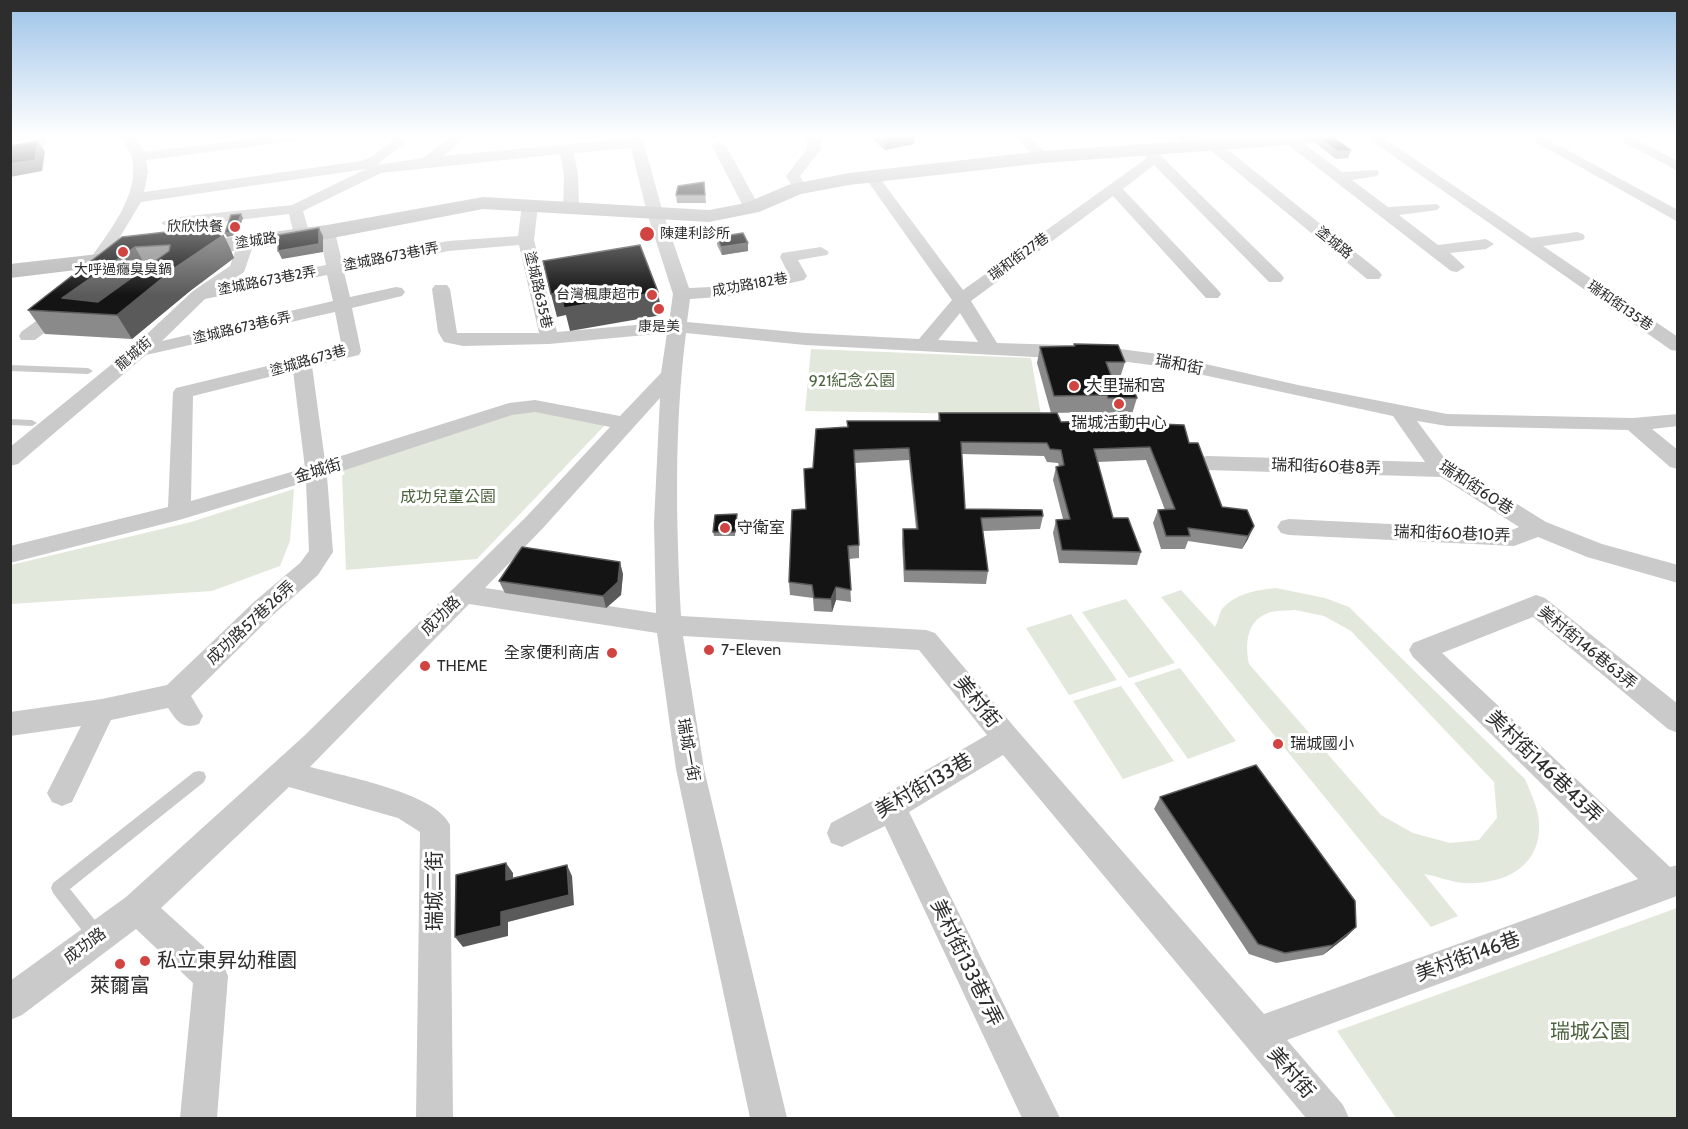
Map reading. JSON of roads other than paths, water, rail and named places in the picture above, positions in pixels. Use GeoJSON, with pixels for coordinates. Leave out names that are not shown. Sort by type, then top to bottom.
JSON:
{"type":"FeatureCollection","features":[{"type":"Feature","properties":{"kind":"street"},"geometry":{"type":"LineString","coordinates":[[102,269],[138,190]]}},
{"type":"Feature","properties":{"kind":"street"},"geometry":{"type":"LineString","coordinates":[[136,198],[193,190]]}},
{"type":"Feature","properties":{"kind":"street"},"geometry":{"type":"LineString","coordinates":[[169,223],[295,209],[336,190]]}},
{"type":"Feature","properties":{"kind":"street"},"geometry":{"type":"LineString","coordinates":[[571,190],[571,207]]}},
{"type":"Feature","properties":{"kind":"street"},"geometry":{"type":"LineString","coordinates":[[649,190],[682,294],[671,374]]}},
{"type":"Feature","properties":{"kind":"street"},"geometry":{"type":"LineString","coordinates":[[742,190],[752,208]]}},
{"type":"Feature","properties":{"kind":"street","name":"塗城路"},"geometry":{"type":"LineString","coordinates":[[10,271],[102,269],[133,257],[327,232],[483,203],[709,216],[752,208],[796,190]]}},
{"type":"Feature","properties":{"kind":"street"},"geometry":{"type":"LineString","coordinates":[[882,190],[961,300],[991,348]]}},
{"type":"Feature","properties":{"kind":"street","name":"瑞和街27巷"},"geometry":{"type":"LineString","coordinates":[[924,345],[961,300],[1112,190]]}},
{"type":"Feature","properties":{"kind":"street"},"geometry":{"type":"LineString","coordinates":[[1116,190],[1212,294]]}},
{"type":"Feature","properties":{"kind":"street"},"geometry":{"type":"LineString","coordinates":[[1186,190],[1275,278]]}},
{"type":"Feature","properties":{"kind":"street","name":"塗城路"},"geometry":{"type":"LineString","coordinates":[[1268,190],[1373,275]]}},
{"type":"Feature","properties":{"kind":"street"},"geometry":{"type":"LineString","coordinates":[[1355,190],[1456,267]]}},
{"type":"Feature","properties":{"kind":"street","name":"瑞和街135巷"},"geometry":{"type":"LineString","coordinates":[[1450,190],[1677,346]]}},
{"type":"Feature","properties":{"kind":"street"},"geometry":{"type":"LineString","coordinates":[[1628,190],[1677,217]]}},
{"type":"Feature","properties":{"kind":"street","name":"塗城路635巷"},"geometry":{"type":"LineString","coordinates":[[530,205],[526,240],[549,338]]}},
{"type":"Feature","properties":{"kind":"street"},"geometry":{"type":"LineString","coordinates":[[1385,212],[1432,207]]}},
{"type":"Feature","properties":{"kind":"street"},"geometry":{"type":"LineString","coordinates":[[295,209],[302,235]]}},
{"type":"Feature","properties":{"kind":"street","name":"塗城路673巷"},"geometry":{"type":"LineString","coordinates":[[179,512],[183,392],[352,351],[344,304],[327,232]]}},
{"type":"Feature","properties":{"kind":"street"},"geometry":{"type":"LineString","coordinates":[[1528,243],[1577,237]]}},
{"type":"Feature","properties":{"kind":"street","name":"塗城路673巷1弄"},"geometry":{"type":"LineString","coordinates":[[335,268],[448,246],[526,240]]}},
{"type":"Feature","properties":{"kind":"street","name":"龍城街"},"geometry":{"type":"LineString","coordinates":[[10,459],[140,351],[199,295],[238,268],[246,243]]}},
{"type":"Feature","properties":{"kind":"street"},"geometry":{"type":"LineString","coordinates":[[1436,250],[1486,244]]}},
{"type":"Feature","properties":{"kind":"street","name":"成功路182巷"},"geometry":{"type":"LineString","coordinates":[[682,294],[732,291],[798,276],[788,257],[821,252]]}},
{"type":"Feature","properties":{"kind":"street","name":"塗城路673巷2弄"},"geometry":{"type":"LineString","coordinates":[[199,295],[335,268]]}},
{"type":"Feature","properties":{"kind":"street","name":"瑞和街"},"geometry":{"type":"LineString","coordinates":[[441,289],[447,332],[451,338],[486,340],[549,338],[677,327],[805,339],[1097,351],[1166,361],[1448,420],[1632,424],[1677,420]]}},
{"type":"Feature","properties":{"kind":"street","name":"塗城路673巷6弄"},"geometry":{"type":"LineString","coordinates":[[140,351],[396,292]]}},
{"type":"Feature","properties":{"kind":"street"},"geometry":{"type":"LineString","coordinates":[[28,336],[81,296]]}},
{"type":"Feature","properties":{"kind":"street","name":"成功路57巷26弄"},"geometry":{"type":"LineString","coordinates":[[10,724],[102,711],[182,706],[264,608],[309,569],[321,552],[316,472],[302,364]]}},
{"type":"Feature","properties":{"kind":"street","name":"成功路"},"geometry":{"type":"LineString","coordinates":[[10,1003],[137,908],[314,745],[463,594],[671,374]]}},
{"type":"Feature","properties":{"kind":"street","name":"瑞城一街"},"geometry":{"type":"LineString","coordinates":[[671,374],[665,523],[669,625],[690,769],[768,1119]]}},
{"type":"Feature","properties":{"kind":"street","name":"金城街"},"geometry":{"type":"LineString","coordinates":[[10,555],[179,512],[316,472],[509,409],[535,406],[626,424]]}},
{"type":"Feature","properties":{"kind":"street","name":"瑞和街60巷"},"geometry":{"type":"LineString","coordinates":[[1400,411],[1438,465],[1538,528]]}},
{"type":"Feature","properties":{"kind":"street"},"geometry":{"type":"LineString","coordinates":[[1632,424],[1677,462]]}},
{"type":"Feature","properties":{"kind":"street","name":"瑞和街60巷8弄"},"geometry":{"type":"LineString","coordinates":[[1207,463],[1446,470]]}},
{"type":"Feature","properties":{"kind":"street","name":"瑞和街60巷10弄"},"geometry":{"type":"LineString","coordinates":[[1289,527],[1514,538],[1538,528]]}},
{"type":"Feature","properties":{"kind":"street"},"geometry":{"type":"LineString","coordinates":[[1538,528],[1595,551],[1677,574]]}},
{"type":"Feature","properties":{"kind":"street","name":"美村街"},"geometry":{"type":"LineString","coordinates":[[463,594],[669,625],[926,640],[1006,738],[1330,1119]]}},
{"type":"Feature","properties":{"kind":"street","name":"美村街146巷63弄"},"geometry":{"type":"LineString","coordinates":[[1422,650],[1536,605],[1677,721]]}},
{"type":"Feature","properties":{"kind":"street","name":"美村街146巷43弄"},"geometry":{"type":"LineString","coordinates":[[1422,650],[1672,882]]}},
{"type":"Feature","properties":{"kind":"street"},"geometry":{"type":"LineString","coordinates":[[62,793],[102,711]]}},
{"type":"Feature","properties":{"kind":"street","name":"美村街133巷"},"geometry":{"type":"LineString","coordinates":[[842,833],[891,807],[1006,738]]}},
{"type":"Feature","properties":{"kind":"street","name":"瑞城二街"},"geometry":{"type":"LineString","coordinates":[[283,772],[406,807],[435,825],[435,1119]]}},
{"type":"Feature","properties":{"kind":"street","name":"美村街133巷7弄"},"geometry":{"type":"LineString","coordinates":[[891,807],[1041,1119]]}},
{"type":"Feature","properties":{"kind":"street","name":"美村街146巷"},"geometry":{"type":"LineString","coordinates":[[1257,1034],[1672,882]]}},
{"type":"Feature","properties":{"kind":"street"},"geometry":{"type":"LineString","coordinates":[[137,908],[211,975],[198,1119]]}},
{"type":"Feature","properties":{"kind":"lane"},"geometry":{"type":"LineString","coordinates":[[10,368],[88,370]]}},
{"type":"Feature","properties":{"kind":"lane"},"geometry":{"type":"LineString","coordinates":[[10,422],[32,423]]}},
{"type":"Feature","properties":{"kind":"lane"},"geometry":{"type":"LineString","coordinates":[[97,936],[59,888],[200,777]]}},
{"type":"Feature","properties":{"kind":"place","name":"欣欣快餐"},"geometry":{"type":"Point","coordinates":[235,227]}},
{"type":"Feature","properties":{"kind":"place","name":"陳建利診所"},"geometry":{"type":"Point","coordinates":[647,234]}},
{"type":"Feature","properties":{"kind":"place","name":"大呼過癮臭臭鍋"},"geometry":{"type":"Point","coordinates":[123,252]}},
{"type":"Feature","properties":{"kind":"place","name":"台灣楓康超市"},"geometry":{"type":"Point","coordinates":[652,295]}},
{"type":"Feature","properties":{"kind":"place","name":"康是美"},"geometry":{"type":"Point","coordinates":[659,309]}},
{"type":"Feature","properties":{"kind":"place","name":"大里瑞和宮"},"geometry":{"type":"Point","coordinates":[1074,386]}},
{"type":"Feature","properties":{"kind":"place","name":"瑞城活動中心"},"geometry":{"type":"Point","coordinates":[1119,404]}},
{"type":"Feature","properties":{"kind":"place","name":"守衛室"},"geometry":{"type":"Point","coordinates":[725,528]}},
{"type":"Feature","properties":{"kind":"place","name":"7-Eleven"},"geometry":{"type":"Point","coordinates":[709,650]}},
{"type":"Feature","properties":{"kind":"place","name":"全家便利商店"},"geometry":{"type":"Point","coordinates":[612,653]}},
{"type":"Feature","properties":{"kind":"place","name":"THEME"},"geometry":{"type":"Point","coordinates":[425,666]}},
{"type":"Feature","properties":{"kind":"place","name":"瑞城國小"},"geometry":{"type":"Point","coordinates":[1278,744]}},
{"type":"Feature","properties":{"kind":"place","name":"私立東昇幼稚園"},"geometry":{"type":"Point","coordinates":[145,961]}},
{"type":"Feature","properties":{"kind":"place","name":"萊爾富"},"geometry":{"type":"Point","coordinates":[120,964]}},
{"type":"Feature","properties":{"kind":"park label","name":"921紀念公園"},"geometry":{"type":"Point","coordinates":[852,381]}},
{"type":"Feature","properties":{"kind":"park label","name":"成功兒童公園"},"geometry":{"type":"Point","coordinates":[448,497]}},
{"type":"Feature","properties":{"kind":"park label","name":"瑞城公園"},"geometry":{"type":"Point","coordinates":[1590,1032]}}]}
